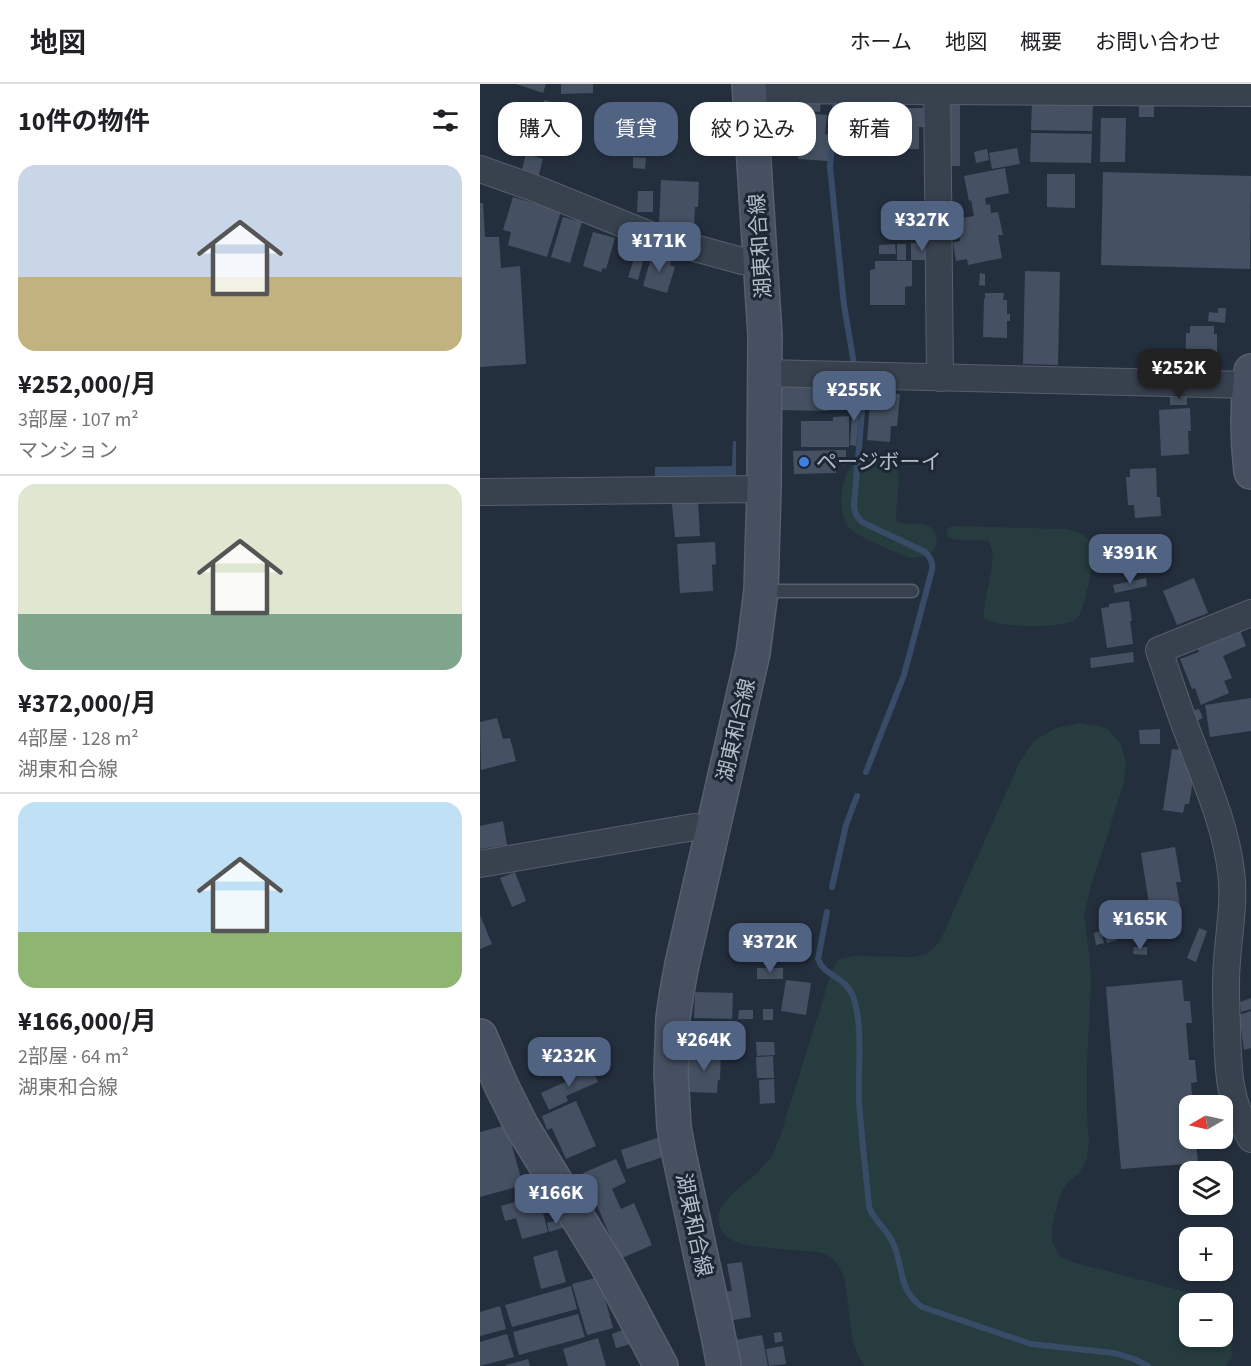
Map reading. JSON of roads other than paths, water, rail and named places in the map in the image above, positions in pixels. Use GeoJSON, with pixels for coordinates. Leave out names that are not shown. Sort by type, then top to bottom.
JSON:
{"type":"FeatureCollection","features":[{"type":"Feature","properties":{"kind":"main road","name":"湖東和合線"},"geometry":{"type":"LineString","coordinates":[[724,1366],[674,1127],[671,1073],[677,991],[753,653],[761,591],[765,373],[763,297],[750,87]]}},
{"type":"Feature","properties":{"kind":"main road"},"geometry":{"type":"LineString","coordinates":[[1250,378],[1247,432],[1251,472]]}},
{"type":"Feature","properties":{"kind":"main road"},"geometry":{"type":"LineString","coordinates":[[480,1036],[521,1125],[610,1272],[661,1366]]}},
{"type":"Feature","properties":{"kind":"street"},"geometry":{"type":"LineString","coordinates":[[750,87],[938,87],[1251,93]]}},
{"type":"Feature","properties":{"kind":"street"},"geometry":{"type":"LineString","coordinates":[[938,87],[940,378]]}},
{"type":"Feature","properties":{"kind":"street"},"geometry":{"type":"LineString","coordinates":[[480,169],[534,188],[655,237],[742,261],[761,259]]}},
{"type":"Feature","properties":{"kind":"street"},"geometry":{"type":"LineString","coordinates":[[765,373],[940,378],[1250,378]]}},
{"type":"Feature","properties":{"kind":"street"},"geometry":{"type":"LineString","coordinates":[[480,492],[764,489]]}},
{"type":"Feature","properties":{"kind":"street"},"geometry":{"type":"LineString","coordinates":[[1251,613],[1159,650],[1222,826],[1230,861],[1233,897],[1226,975],[1240,1075],[1237,1110],[1251,1140]]}},
{"type":"Feature","properties":{"kind":"street"},"geometry":{"type":"LineString","coordinates":[[480,864],[694,827],[713,831]]}},
{"type":"Feature","properties":{"kind":"lane"},"geometry":{"type":"LineString","coordinates":[[761,591],[912,591]]}},
{"type":"Feature","properties":{"kind":"water"},"geometry":{"type":"Polygon","coordinates":[[[733,441],[736,441],[736,477],[655,478],[655,467],[732,466],[733,441]]]}},
{"type":"Feature","properties":{"kind":"waterway"},"geometry":{"type":"LineString","coordinates":[[836,99],[830,167],[844,305],[854,364]]}},
{"type":"Feature","properties":{"kind":"waterway"},"geometry":{"type":"LineString","coordinates":[[857,386],[862,411],[854,506],[856,513],[862,522],[925,552],[931,560],[932,567],[904,675],[866,772]]}},
{"type":"Feature","properties":{"kind":"waterway"},"geometry":{"type":"LineString","coordinates":[[832,887],[846,825],[857,796]]}},
{"type":"Feature","properties":{"kind":"waterway"},"geometry":{"type":"LineString","coordinates":[[827,912],[818,959],[825,969],[846,985],[857,1010],[859,1100],[869,1206],[892,1241],[908,1292],[922,1307],[1031,1344],[1114,1353],[1148,1366]]}},
{"type":"Feature","properties":{"kind":"place","name":"ページボーイ"},"geometry":{"type":"Point","coordinates":[804,462]}}]}
